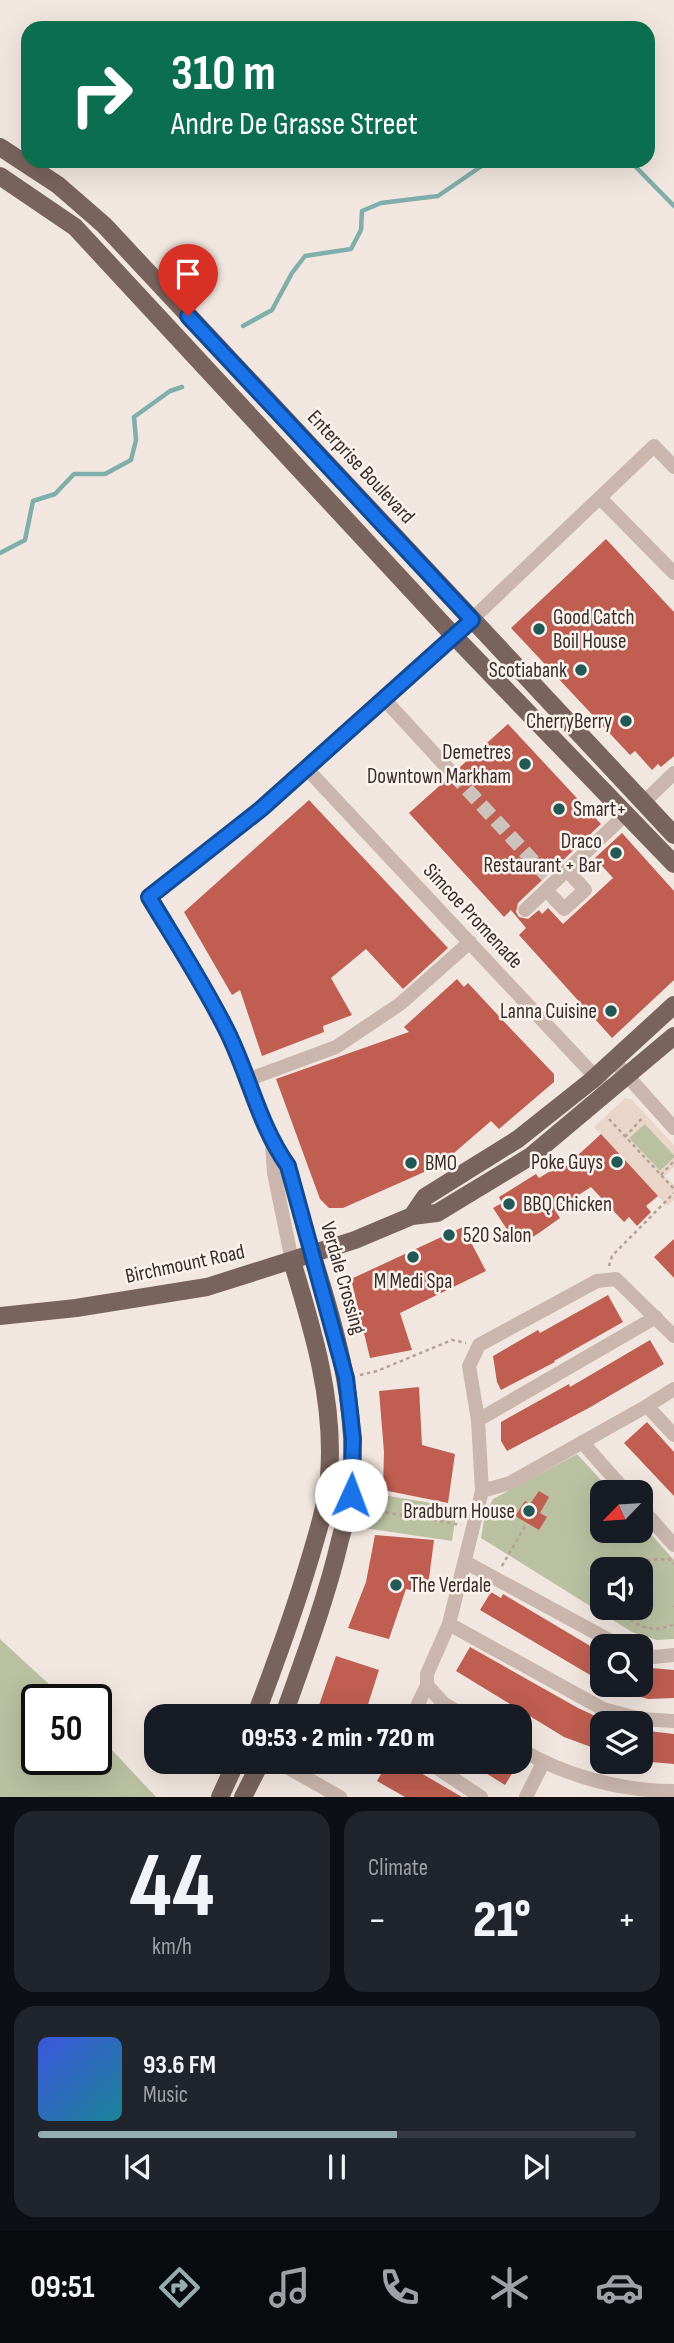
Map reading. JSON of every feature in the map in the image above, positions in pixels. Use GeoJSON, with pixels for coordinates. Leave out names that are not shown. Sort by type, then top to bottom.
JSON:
{"type":"FeatureCollection","features":[{"type":"Feature","properties":{"kind":"main road","name":"Enterprise Boulevard"},"geometry":{"type":"LineString","coordinates":[[0,147],[21,161]]}},
{"type":"Feature","properties":{"kind":"main road","name":"Enterprise Boulevard"},"geometry":{"type":"LineString","coordinates":[[32,168],[58,185],[104,225],[674,835]]}},
{"type":"Feature","properties":{"kind":"main road"},"geometry":{"type":"LineString","coordinates":[[0,176],[75,227],[454,636],[674,864]]}},
{"type":"Feature","properties":{"kind":"main road","name":"Birchmount Road"},"geometry":{"type":"LineString","coordinates":[[412,1216],[425,1197],[518,1139],[595,1078],[674,1005]]}},
{"type":"Feature","properties":{"kind":"main road","name":"Birchmount Road"},"geometry":{"type":"LineString","coordinates":[[0,1316],[76,1308],[207,1287],[355,1240],[412,1216],[437,1213],[531,1156],[674,1036]]}},
{"type":"Feature","properties":{"kind":"main road","name":"Verdale Crossing"},"geometry":{"type":"LineString","coordinates":[[288,1704],[337,1556],[351,1495],[353,1439],[346,1378],[312,1254]]}},
{"type":"Feature","properties":{"kind":"main road","name":"Verdale Crossing"},"geometry":{"type":"LineString","coordinates":[[260,1704],[324,1512],[329,1474],[323,1373],[292,1261]]}},
{"type":"Feature","properties":{"kind":"main road"},"geometry":{"type":"LineString","coordinates":[[220,1797],[231,1774]]}},
{"type":"Feature","properties":{"kind":"main road"},"geometry":{"type":"LineString","coordinates":[[243,1797],[255,1774]]}},
{"type":"Feature","properties":{"kind":"street"},"geometry":{"type":"LineString","coordinates":[[307,769],[472,620],[654,446],[674,467]]}},
{"type":"Feature","properties":{"kind":"street"},"geometry":{"type":"LineString","coordinates":[[600,498],[674,573]]}},
{"type":"Feature","properties":{"kind":"street"},"geometry":{"type":"LineString","coordinates":[[384,699],[453,774]]}},
{"type":"Feature","properties":{"kind":"street","name":"Verdale Crossing"},"geometry":{"type":"LineString","coordinates":[[307,769],[261,809],[149,897],[229,1035],[271,1142],[288,1166],[312,1254]]}},
{"type":"Feature","properties":{"kind":"street","name":"Simcoe Promenade"},"geometry":{"type":"LineString","coordinates":[[307,769],[610,1091]]}},
{"type":"Feature","properties":{"kind":"street"},"geometry":{"type":"LineString","coordinates":[[643,803],[674,773]]}},
{"type":"Feature","properties":{"kind":"street"},"geometry":{"type":"LineString","coordinates":[[524,910],[549,883],[567,870],[626,814]]}},
{"type":"Feature","properties":{"kind":"street"},"geometry":{"type":"LineString","coordinates":[[549,883],[564,909],[585,890],[567,870]]}},
{"type":"Feature","properties":{"kind":"street"},"geometry":{"type":"LineString","coordinates":[[247,1080],[336,1047],[400,1004],[470,942]]}},
{"type":"Feature","properties":{"kind":"street"},"geometry":{"type":"LineString","coordinates":[[614,1061],[674,1128]]}},
{"type":"Feature","properties":{"kind":"street","name":"Verdale Crossing"},"geometry":{"type":"LineString","coordinates":[[271,1142],[274,1173],[292,1261]]}},
{"type":"Feature","properties":{"kind":"street"},"geometry":{"type":"LineString","coordinates":[[418,1704],[427,1685],[427,1674],[449,1624],[482,1491],[478,1420],[469,1366],[479,1345],[597,1281],[616,1279],[674,1336]]}},
{"type":"Feature","properties":{"kind":"street"},"geometry":{"type":"LineString","coordinates":[[478,1420],[656,1317]]}},
{"type":"Feature","properties":{"kind":"street"},"geometry":{"type":"LineString","coordinates":[[482,1491],[510,1483],[674,1389]]}},
{"type":"Feature","properties":{"kind":"street"},"geometry":{"type":"LineString","coordinates":[[647,1406],[674,1435]]}},
{"type":"Feature","properties":{"kind":"street"},"geometry":{"type":"LineString","coordinates":[[582,1442],[616,1480]]}},
{"type":"Feature","properties":{"kind":"street"},"geometry":{"type":"LineString","coordinates":[[653,1522],[674,1545]]}},
{"type":"Feature","properties":{"kind":"street"},"geometry":{"type":"LineString","coordinates":[[465,1562],[598,1634]]}},
{"type":"Feature","properties":{"kind":"street"},"geometry":{"type":"LineString","coordinates":[[449,1624],[603,1709],[641,1719],[674,1721]]}},
{"type":"Feature","properties":{"kind":"street"},"geometry":{"type":"LineString","coordinates":[[653,1657],[674,1655]]}},
{"type":"Feature","properties":{"kind":"street"},"geometry":{"type":"LineString","coordinates":[[427,1685],[445,1704]]}},
{"type":"Feature","properties":{"kind":"street"},"geometry":{"type":"LineString","coordinates":[[532,1756],[543,1763],[617,1786],[649,1791],[674,1791]]}},
{"type":"Feature","properties":{"kind":"street"},"geometry":{"type":"LineString","coordinates":[[526,1797],[543,1763]]}},
{"type":"Feature","properties":{"kind":"street"},"geometry":{"type":"LineString","coordinates":[[300,1774],[341,1797]]}},
{"type":"Feature","properties":{"kind":"street"},"geometry":{"type":"LineString","coordinates":[[446,1774],[481,1797]]}},
{"type":"Feature","properties":{"kind":"path"},"geometry":{"type":"LineString","coordinates":[[625,1137],[645,1115]]}},
{"type":"Feature","properties":{"kind":"path"},"geometry":{"type":"LineString","coordinates":[[605,1280],[612,1256],[674,1191],[609,1119]]}},
{"type":"Feature","properties":{"kind":"path"},"geometry":{"type":"LineString","coordinates":[[661,1175],[674,1161]]}},
{"type":"Feature","properties":{"kind":"path"},"geometry":{"type":"LineString","coordinates":[[346,1378],[377,1371],[452,1340],[479,1345]]}},
{"type":"Feature","properties":{"kind":"path"},"geometry":{"type":"LineString","coordinates":[[362,1508],[401,1515],[401,1511],[429,1515],[429,1519],[473,1528]]}},
{"type":"Feature","properties":{"kind":"path"},"geometry":{"type":"LineString","coordinates":[[495,1578],[525,1526]]}},
{"type":"Feature","properties":{"kind":"path"},"geometry":{"type":"LineString","coordinates":[[653,1561],[669,1559],[674,1564]]}},
{"type":"Feature","properties":{"kind":"path"},"geometry":{"type":"LineString","coordinates":[[632,1620],[654,1630],[674,1624]]}},
{"type":"Feature","properties":{"kind":"green space"},"geometry":{"type":"Polygon","coordinates":[[[644,1123],[674,1155],[660,1171],[629,1138],[644,1123]]]}},
{"type":"Feature","properties":{"kind":"green space"},"geometry":{"type":"Polygon","coordinates":[[[577,1454],[601,1480],[590,1480],[590,1544],[653,1544],[653,1536],[674,1560],[674,1639],[657,1640],[653,1639],[653,1634],[632,1632],[613,1620],[653,1620],[653,1557],[590,1557],[590,1606],[481,1538],[485,1514],[493,1499],[577,1454]]]}},
{"type":"Feature","properties":{"kind":"green space"},"geometry":{"type":"Polygon","coordinates":[[[370,1493],[457,1507],[452,1541],[364,1528],[370,1493]]]}},
{"type":"Feature","properties":{"kind":"green space"},"geometry":{"type":"Polygon","coordinates":[[[0,1639],[49,1684],[21,1684],[21,1775],[112,1775],[112,1750],[156,1797],[0,1797],[0,1639]]]}},
{"type":"Feature","properties":{"kind":"shaded area"},"geometry":{"type":"Polygon","coordinates":[[[625,1098],[631,1099],[674,1145],[674,1155],[645,1124],[629,1138],[660,1171],[674,1158],[674,1167],[665,1176],[674,1185],[674,1200],[667,1206],[594,1127],[625,1098]]]}},
{"type":"Feature","properties":{"kind":"building"},"geometry":{"type":"Polygon","coordinates":[[[606,539],[674,612],[674,756],[661,767],[658,764],[652,770],[635,751],[630,755],[511,628],[606,539]]]}},
{"type":"Feature","properties":{"kind":"building"},"geometry":{"type":"Polygon","coordinates":[[[508,724],[601,824],[518,903],[516,912],[519,917],[528,919],[539,910],[542,914],[548,908],[563,924],[613,878],[595,858],[622,833],[674,891],[674,980],[612,1038],[519,935],[526,928],[511,910],[504,917],[409,813],[446,780],[451,783],[459,781],[462,776],[460,767],[508,724]]]}},
{"type":"Feature","properties":{"kind":"building"},"geometry":{"type":"Polygon","coordinates":[[[309,800],[448,948],[403,989],[366,949],[331,978],[352,1015],[323,1026],[324,1032],[262,1056],[240,990],[232,995],[184,912],[309,800]]]}},
{"type":"Feature","properties":{"kind":"building"},"geometry":{"type":"Polygon","coordinates":[[[457,979],[464,987],[468,983],[554,1074],[554,1082],[499,1129],[491,1121],[440,1165],[343,1208],[329,1208],[320,1199],[276,1079],[409,1032],[404,1027],[457,979]]]}},
{"type":"Feature","properties":{"kind":"building"},"geometry":{"type":"Polygon","coordinates":[[[601,1134],[658,1196],[646,1206],[651,1212],[637,1226],[629,1217],[624,1222],[591,1187],[555,1210],[560,1218],[539,1233],[526,1241],[520,1232],[512,1237],[493,1208],[502,1203],[499,1197],[536,1174],[539,1178],[562,1164],[565,1167],[601,1134]]]}},
{"type":"Feature","properties":{"kind":"building"},"geometry":{"type":"Polygon","coordinates":[[[463,1227],[486,1271],[400,1313],[412,1350],[370,1358],[351,1279],[463,1227]]]}},
{"type":"Feature","properties":{"kind":"building"},"geometry":{"type":"Polygon","coordinates":[[[674,1239],[674,1278],[654,1257],[674,1239]]]}},
{"type":"Feature","properties":{"kind":"building"},"geometry":{"type":"Polygon","coordinates":[[[608,1295],[623,1322],[501,1390],[493,1356],[608,1295]]]}},
{"type":"Feature","properties":{"kind":"building"},"geometry":{"type":"Polygon","coordinates":[[[650,1340],[664,1364],[507,1451],[501,1441],[501,1422],[569,1384],[570,1387],[650,1340]]]}},
{"type":"Feature","properties":{"kind":"building"},"geometry":{"type":"Polygon","coordinates":[[[419,1387],[422,1445],[455,1454],[448,1503],[383,1490],[384,1452],[379,1391],[419,1387]]]}},
{"type":"Feature","properties":{"kind":"building"},"geometry":{"type":"Polygon","coordinates":[[[647,1422],[674,1452],[674,1496],[624,1443],[647,1422]]]}},
{"type":"Feature","properties":{"kind":"building","name":"Bradburn House"},"geometry":{"type":"Polygon","coordinates":[[[539,1491],[549,1497],[540,1513],[547,1517],[539,1530],[515,1516],[525,1501],[530,1504],[539,1491]]]}},
{"type":"Feature","properties":{"kind":"building","name":"The Verdale"},"geometry":{"type":"Polygon","coordinates":[[[375,1535],[434,1540],[427,1594],[406,1589],[389,1639],[348,1628],[366,1582],[375,1535]]]}},
{"type":"Feature","properties":{"kind":"building"},"geometry":{"type":"Polygon","coordinates":[[[491,1592],[501,1598],[503,1594],[590,1646],[590,1675],[480,1610],[491,1592]]]}},
{"type":"Feature","properties":{"kind":"building"},"geometry":{"type":"Polygon","coordinates":[[[470,1647],[590,1714],[590,1747],[564,1737],[532,1717],[532,1704],[510,1704],[456,1671],[470,1647]]]}},
{"type":"Feature","properties":{"kind":"building"},"geometry":{"type":"Polygon","coordinates":[[[336,1656],[379,1670],[368,1704],[319,1704],[336,1656]]]}},
{"type":"Feature","properties":{"kind":"building"},"geometry":{"type":"Polygon","coordinates":[[[653,1668],[674,1670],[674,1698],[641,1697],[653,1697],[653,1668]]]}},
{"type":"Feature","properties":{"kind":"building"},"geometry":{"type":"Polygon","coordinates":[[[653,1732],[674,1734],[674,1764],[653,1762],[653,1732]]]}},
{"type":"Feature","properties":{"kind":"building"},"geometry":{"type":"Polygon","coordinates":[[[381,1774],[423,1774],[462,1797],[405,1797],[377,1781],[381,1774]]]}},
{"type":"Feature","properties":{"kind":"building"},"geometry":{"type":"Polygon","coordinates":[[[487,1774],[512,1774],[505,1785],[487,1774]]]}},
{"type":"Feature","properties":{"kind":"waterway"},"geometry":{"type":"LineString","coordinates":[[243,326],[272,310],[292,273],[305,256],[351,249],[361,230],[362,211],[381,203],[438,196],[479,168]]}},
{"type":"Feature","properties":{"kind":"waterway"},"geometry":{"type":"LineString","coordinates":[[637,168],[674,206]]}},
{"type":"Feature","properties":{"kind":"waterway"},"geometry":{"type":"LineString","coordinates":[[0,553],[25,540],[33,501],[55,494],[74,474],[105,474],[131,460],[136,440],[134,417],[170,391],[182,387]]}},
{"type":"Feature","properties":{"kind":"tunnel"},"geometry":{"type":"LineString","coordinates":[[453,774],[547,876]]}},
{"type":"Feature","properties":{"kind":"place","name":"Good Catch Boil House"},"geometry":{"type":"Point","coordinates":[539,629]}},
{"type":"Feature","properties":{"kind":"place","name":"Scotiabank"},"geometry":{"type":"Point","coordinates":[581,670]}},
{"type":"Feature","properties":{"kind":"place","name":"CherryBerry"},"geometry":{"type":"Point","coordinates":[626,721]}},
{"type":"Feature","properties":{"kind":"place","name":"Demetres Downtown Markham"},"geometry":{"type":"Point","coordinates":[525,764]}},
{"type":"Feature","properties":{"kind":"place","name":"Smart+"},"geometry":{"type":"Point","coordinates":[559,809]}},
{"type":"Feature","properties":{"kind":"place","name":"Draco Restaurant + Bar"},"geometry":{"type":"Point","coordinates":[616,853]}},
{"type":"Feature","properties":{"kind":"place","name":"Lanna Cuisine"},"geometry":{"type":"Point","coordinates":[611,1011]}},
{"type":"Feature","properties":{"kind":"place","name":"Poke Guys"},"geometry":{"type":"Point","coordinates":[617,1162]}},
{"type":"Feature","properties":{"kind":"place","name":"BMO"},"geometry":{"type":"Point","coordinates":[411,1163]}},
{"type":"Feature","properties":{"kind":"place","name":"BBQ Chicken"},"geometry":{"type":"Point","coordinates":[509,1204]}},
{"type":"Feature","properties":{"kind":"place","name":"520 Salon"},"geometry":{"type":"Point","coordinates":[449,1235]}},
{"type":"Feature","properties":{"kind":"place","name":"M Medi Spa"},"geometry":{"type":"Point","coordinates":[413,1257]}},
{"type":"Feature","properties":{"kind":"place","name":"Bradburn House"},"geometry":{"type":"Point","coordinates":[529,1511]}},
{"type":"Feature","properties":{"kind":"place","name":"The Verdale"},"geometry":{"type":"Point","coordinates":[396,1585]}},
{"type":"Feature","properties":{"kind":"route"},"geometry":{"type":"LineString","coordinates":[[188,316],[472,620],[261,809],[149,897],[195,972],[229,1035],[271,1142],[288,1166],[346,1378],[353,1439],[351,1495]]}}]}
